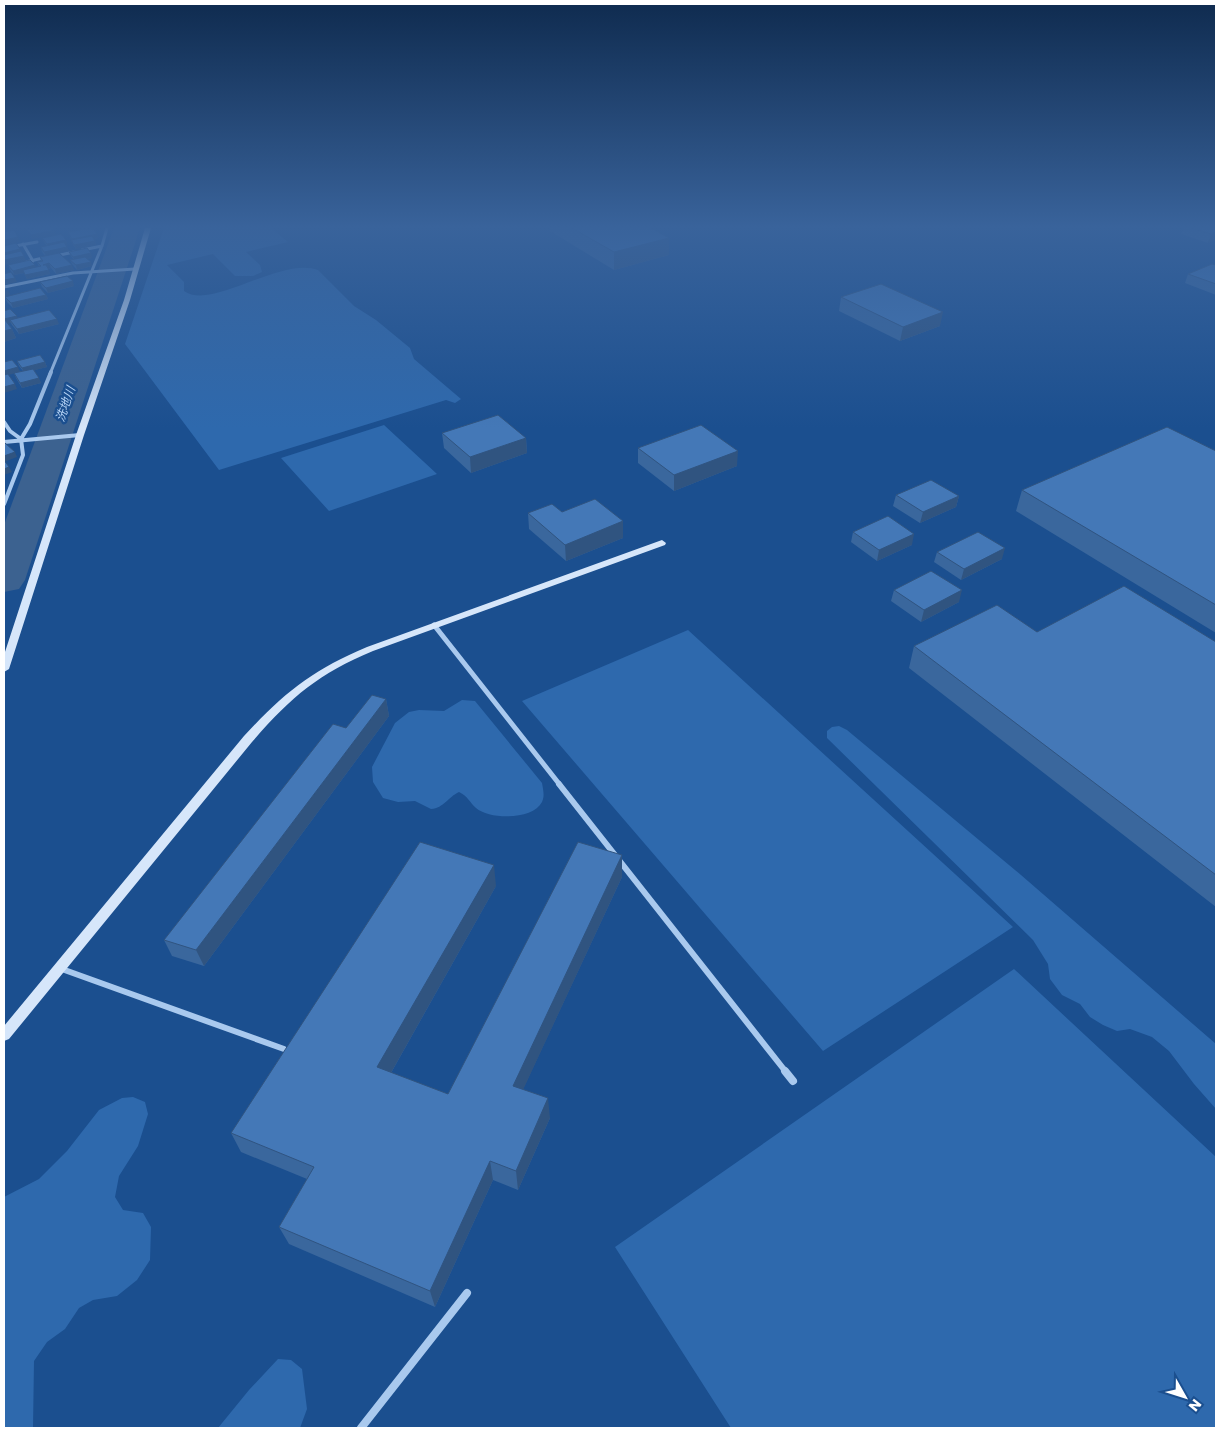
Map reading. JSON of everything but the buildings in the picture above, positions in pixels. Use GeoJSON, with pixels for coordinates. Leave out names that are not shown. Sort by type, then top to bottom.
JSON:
{"type":"FeatureCollection","features":[{"type":"Feature","properties":{"kind":"street"},"geometry":{"type":"LineString","coordinates":[[4,504],[23,455],[21,439],[30,424],[83,295]]}},
{"type":"Feature","properties":{"kind":"street"},"geometry":{"type":"LineString","coordinates":[[4,669],[80,435],[128,295]]}},
{"type":"Feature","properties":{"kind":"street"},"geometry":{"type":"LineString","coordinates":[[4,422],[10,431],[21,439]]}},
{"type":"Feature","properties":{"kind":"street"},"geometry":{"type":"LineString","coordinates":[[4,442],[27,438],[80,435]]}},
{"type":"Feature","properties":{"kind":"street"},"geometry":{"type":"LineString","coordinates":[[4,1035],[248,739],[278,705],[327,668],[370,649],[434,625],[662,543]]}},
{"type":"Feature","properties":{"kind":"street"},"geometry":{"type":"LineString","coordinates":[[434,625],[793,1081]]}},
{"type":"Feature","properties":{"kind":"street"},"geometry":{"type":"LineString","coordinates":[[59,968],[284,1049]]}},
{"type":"Feature","properties":{"kind":"street"},"geometry":{"type":"LineString","coordinates":[[362,1428],[468,1293]]}},
{"type":"Feature","properties":{"kind":"shaded area"},"geometry":{"type":"Polygon","coordinates":[[[142,295],[343,295],[354,306],[376,320],[410,348],[414,359],[461,399],[455,403],[446,400],[219,470],[125,344],[142,295]]]}},
{"type":"Feature","properties":{"kind":"shaded area"},"geometry":{"type":"Polygon","coordinates":[[[384,425],[437,474],[329,511],[281,458],[384,425]]]}},
{"type":"Feature","properties":{"kind":"shaded area"},"geometry":{"type":"Polygon","coordinates":[[[688,630],[1013,927],[823,1051],[522,701],[688,630]]]}},
{"type":"Feature","properties":{"kind":"shaded area"},"geometry":{"type":"Polygon","coordinates":[[[462,700],[475,701],[542,783],[544,792],[542,802],[537,808],[521,815],[491,815],[476,808],[465,795],[459,792],[439,807],[431,809],[415,801],[398,802],[383,798],[373,782],[372,767],[395,723],[409,712],[419,710],[444,711],[462,700]]]}},
{"type":"Feature","properties":{"kind":"shaded area"},"geometry":{"type":"Polygon","coordinates":[[[839,726],[847,730],[1021,875],[1216,1044],[1216,1109],[1169,1051],[1152,1037],[1130,1029],[1117,1031],[1103,1025],[1090,1017],[1080,1004],[1062,995],[1050,979],[1048,964],[1033,940],[827,738],[827,731],[832,727],[839,726]]]}},
{"type":"Feature","properties":{"kind":"shaded area"},"geometry":{"type":"Polygon","coordinates":[[[1014,969],[1216,1157],[1216,1428],[731,1428],[615,1247],[1014,969]]]}},
{"type":"Feature","properties":{"kind":"shaded area"},"geometry":{"type":"Polygon","coordinates":[[[133,1097],[145,1102],[148,1114],[138,1146],[119,1176],[115,1197],[123,1210],[143,1213],[151,1227],[150,1260],[137,1280],[117,1296],[93,1300],[79,1308],[65,1329],[47,1342],[34,1361],[33,1428],[4,1428],[4,1197],[39,1179],[67,1151],[99,1110],[122,1098],[133,1097]]]}},
{"type":"Feature","properties":{"kind":"shaded area"},"geometry":{"type":"Polygon","coordinates":[[[278,1359],[291,1360],[302,1369],[307,1409],[300,1428],[218,1428],[249,1390],[278,1359]]]}},
{"type":"Feature","properties":{"kind":"waterway","name":"洗地川"},"geometry":{"type":"LineString","coordinates":[[4,580],[104,295]]}}]}
